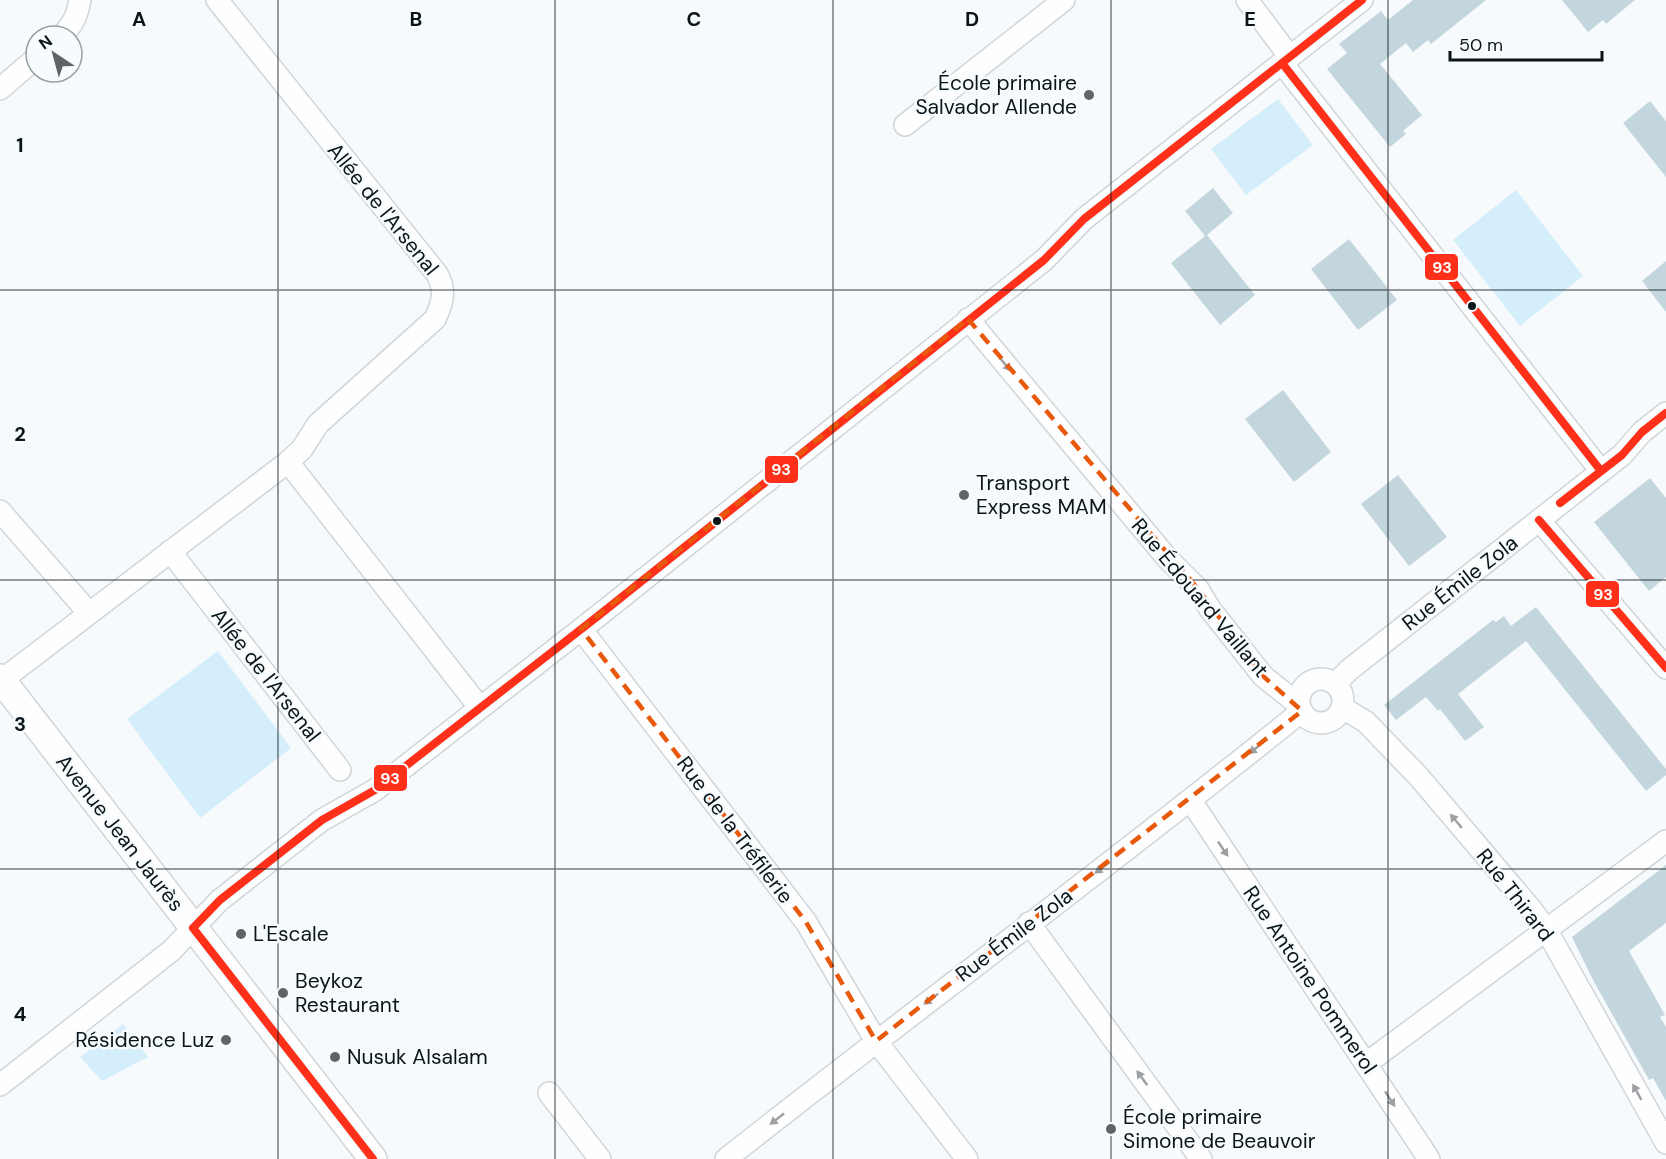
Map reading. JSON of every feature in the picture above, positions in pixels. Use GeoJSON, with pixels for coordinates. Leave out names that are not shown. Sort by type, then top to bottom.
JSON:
{"type":"FeatureCollection","features":[{"type":"Feature","properties":{"kind":"main road","name":"Avenue Jean Jaurès"},"geometry":{"type":"LineString","coordinates":[[1,679],[372,1159]]}},
{"type":"Feature","properties":{"kind":"street"},"geometry":{"type":"LineString","coordinates":[[73,24],[77,16],[80,0]]}},
{"type":"Feature","properties":{"kind":"street","name":"Allée de l'Arsenal"},"geometry":{"type":"LineString","coordinates":[[1,679],[288,462],[302,448],[318,424],[435,319],[443,303],[443,285],[437,274],[217,0]]}},
{"type":"Feature","properties":{"kind":"street"},"geometry":{"type":"LineString","coordinates":[[905,125],[1064,0]]}},
{"type":"Feature","properties":{"kind":"street"},"geometry":{"type":"LineString","coordinates":[[1247,0],[1286,60],[1601,471]]}},
{"type":"Feature","properties":{"kind":"street"},"geometry":{"type":"LineString","coordinates":[[0,1085],[171,951],[220,900],[322,820],[375,790],[581,629],[1044,260],[1084,219],[1362,0]]}},
{"type":"Feature","properties":{"kind":"street"},"geometry":{"type":"LineString","coordinates":[[0,89],[24,68]]}},
{"type":"Feature","properties":{"kind":"street","name":"Rue Édouard Vaillant"},"geometry":{"type":"LineString","coordinates":[[968,319],[1167,558],[1198,589],[1210,609],[1263,676],[1300,708]]}},
{"type":"Feature","properties":{"kind":"street","name":"Rue Émile Zola"},"geometry":{"type":"LineString","coordinates":[[726,1159],[1029,923],[1191,801],[1300,708],[1300,694],[1306,685],[1315,679],[1326,679],[1336,683],[1349,670],[1623,455],[1642,432],[1666,413]]}},
{"type":"Feature","properties":{"kind":"street"},"geometry":{"type":"LineString","coordinates":[[288,462],[480,708]]}},
{"type":"Feature","properties":{"kind":"street"},"geometry":{"type":"LineString","coordinates":[[0,510],[89,613]]}},
{"type":"Feature","properties":{"kind":"street"},"geometry":{"type":"LineString","coordinates":[[1539,520],[1666,668]]}},
{"type":"Feature","properties":{"kind":"street","name":"Allée de l'Arsenal"},"geometry":{"type":"LineString","coordinates":[[170,551],[340,770]]}},
{"type":"Feature","properties":{"kind":"street","name":"Rue de la Tréfilerie"},"geometry":{"type":"LineString","coordinates":[[581,629],[806,922],[876,1041],[967,1159]]}},
{"type":"Feature","properties":{"kind":"street"},"geometry":{"type":"LineString","coordinates":[[1300,708],[1309,719],[1318,723],[1328,722],[1337,716],[1343,708],[1344,699],[1336,683]]}},
{"type":"Feature","properties":{"kind":"street","name":"Rue Thirard"},"geometry":{"type":"LineString","coordinates":[[1343,708],[1366,722],[1419,777],[1524,901],[1546,931],[1666,1143]]}},
{"type":"Feature","properties":{"kind":"street","name":"Rue Antoine Pommerol"},"geometry":{"type":"LineString","coordinates":[[1191,801],[1429,1159]]}},
{"type":"Feature","properties":{"kind":"street"},"geometry":{"type":"LineString","coordinates":[[1367,1063],[1666,841]]}},
{"type":"Feature","properties":{"kind":"street"},"geometry":{"type":"LineString","coordinates":[[1029,923],[1201,1159]]}},
{"type":"Feature","properties":{"kind":"street"},"geometry":{"type":"LineString","coordinates":[[549,1093],[600,1159]]}},
{"type":"Feature","properties":{"kind":"highlighted area"},"geometry":{"type":"Polygon","coordinates":[[[968,319],[1198,589],[1263,676],[1302,711],[876,1041],[806,922],[581,629],[968,319]]]}},
{"type":"Feature","properties":{"kind":"shaded area"},"geometry":{"type":"Polygon","coordinates":[[[1278,99],[1313,145],[1246,195],[1211,149],[1278,99]]]}},
{"type":"Feature","properties":{"kind":"shaded area"},"geometry":{"type":"Polygon","coordinates":[[[1516,190],[1583,276],[1520,326],[1453,240],[1516,190]]]}},
{"type":"Feature","properties":{"kind":"shaded area"},"geometry":{"type":"Polygon","coordinates":[[[218,651],[291,748],[200,818],[127,719],[218,651]]]}},
{"type":"Feature","properties":{"kind":"shaded area"},"geometry":{"type":"Polygon","coordinates":[[[123,1024],[148,1057],[102,1081],[80,1057],[123,1024]]]}},
{"type":"Feature","properties":{"kind":"building"},"geometry":{"type":"Polygon","coordinates":[[[1413,0],[1486,0],[1431,44],[1428,40],[1413,52],[1406,43],[1380,64],[1422,115],[1403,131],[1406,134],[1390,147],[1327,69],[1347,53],[1339,44],[1381,11],[1388,20],[1413,0]]]}},
{"type":"Feature","properties":{"kind":"building"},"geometry":{"type":"Polygon","coordinates":[[[1562,0],[1635,0],[1606,24],[1603,20],[1588,32],[1562,0]]]}},
{"type":"Feature","properties":{"kind":"building"},"geometry":{"type":"Polygon","coordinates":[[[1650,101],[1666,121],[1666,177],[1623,123],[1650,101]]]}},
{"type":"Feature","properties":{"kind":"building"},"geometry":{"type":"Polygon","coordinates":[[[1213,188],[1233,213],[1207,235],[1255,295],[1220,325],[1171,263],[1205,236],[1185,211],[1213,188]]]}},
{"type":"Feature","properties":{"kind":"building"},"geometry":{"type":"Polygon","coordinates":[[[1349,239],[1397,300],[1358,330],[1311,269],[1349,239]]]}},
{"type":"Feature","properties":{"kind":"building"},"geometry":{"type":"Polygon","coordinates":[[[1666,261],[1666,312],[1642,281],[1666,261]]]}},
{"type":"Feature","properties":{"kind":"building"},"geometry":{"type":"Polygon","coordinates":[[[1283,390],[1331,452],[1294,482],[1245,419],[1283,390]]]}},
{"type":"Feature","properties":{"kind":"building"},"geometry":{"type":"Polygon","coordinates":[[[1398,475],[1447,537],[1409,566],[1361,504],[1398,475]]]}},
{"type":"Feature","properties":{"kind":"building"},"geometry":{"type":"Polygon","coordinates":[[[1650,478],[1666,498],[1666,577],[1649,591],[1594,522],[1650,478]]]}},
{"type":"Feature","properties":{"kind":"building"},"geometry":{"type":"Polygon","coordinates":[[[1536,607],[1666,769],[1666,775],[1646,791],[1526,641],[1458,694],[1484,727],[1465,741],[1440,709],[1438,711],[1426,697],[1396,720],[1384,705],[1493,620],[1496,622],[1504,616],[1511,626],[1536,607]]]}},
{"type":"Feature","properties":{"kind":"building"},"geometry":{"type":"Polygon","coordinates":[[[1666,865],[1666,923],[1629,951],[1665,1015],[1660,1017],[1666,1027],[1666,1101],[1653,1078],[1649,1080],[1593,980],[1572,937],[1666,865]]]}},
{"type":"Feature","properties":{"kind":"transit line","name":"93"},"geometry":{"type":"LineString","coordinates":[[193,928],[220,900],[322,820],[375,790],[598,616],[1044,260],[1084,219],[1362,0]]}},
{"type":"Feature","properties":{"kind":"transit line","name":"93"},"geometry":{"type":"LineString","coordinates":[[1282,63],[1601,471]]}},
{"type":"Feature","properties":{"kind":"transit line","name":"93"},"geometry":{"type":"LineString","coordinates":[[1560,503],[1622,455],[1642,432],[1666,413]]}},
{"type":"Feature","properties":{"kind":"transit line","name":"93"},"geometry":{"type":"LineString","coordinates":[[1539,520],[1666,668]]}},
{"type":"Feature","properties":{"kind":"transit line","name":"93"},"geometry":{"type":"LineString","coordinates":[[193,928],[373,1159]]}},
{"type":"Feature","properties":{"kind":"place","name":"École primaire Salvador Allende"},"geometry":{"type":"Point","coordinates":[1089,95]}},
{"type":"Feature","properties":{"kind":"place","name":"Transport Express MAM"},"geometry":{"type":"Point","coordinates":[964,495]}},
{"type":"Feature","properties":{"kind":"place","name":"L'Escale"},"geometry":{"type":"Point","coordinates":[241,934]}},
{"type":"Feature","properties":{"kind":"place","name":"Beykoz Restaurant"},"geometry":{"type":"Point","coordinates":[283,993]}},
{"type":"Feature","properties":{"kind":"place","name":"Résidence Luz"},"geometry":{"type":"Point","coordinates":[226,1040]}},
{"type":"Feature","properties":{"kind":"place","name":"Nusuk Alsalam"},"geometry":{"type":"Point","coordinates":[335,1057]}},
{"type":"Feature","properties":{"kind":"place","name":"École primaire Simone de Beauvoir"},"geometry":{"type":"Point","coordinates":[1111,1129]}}]}
